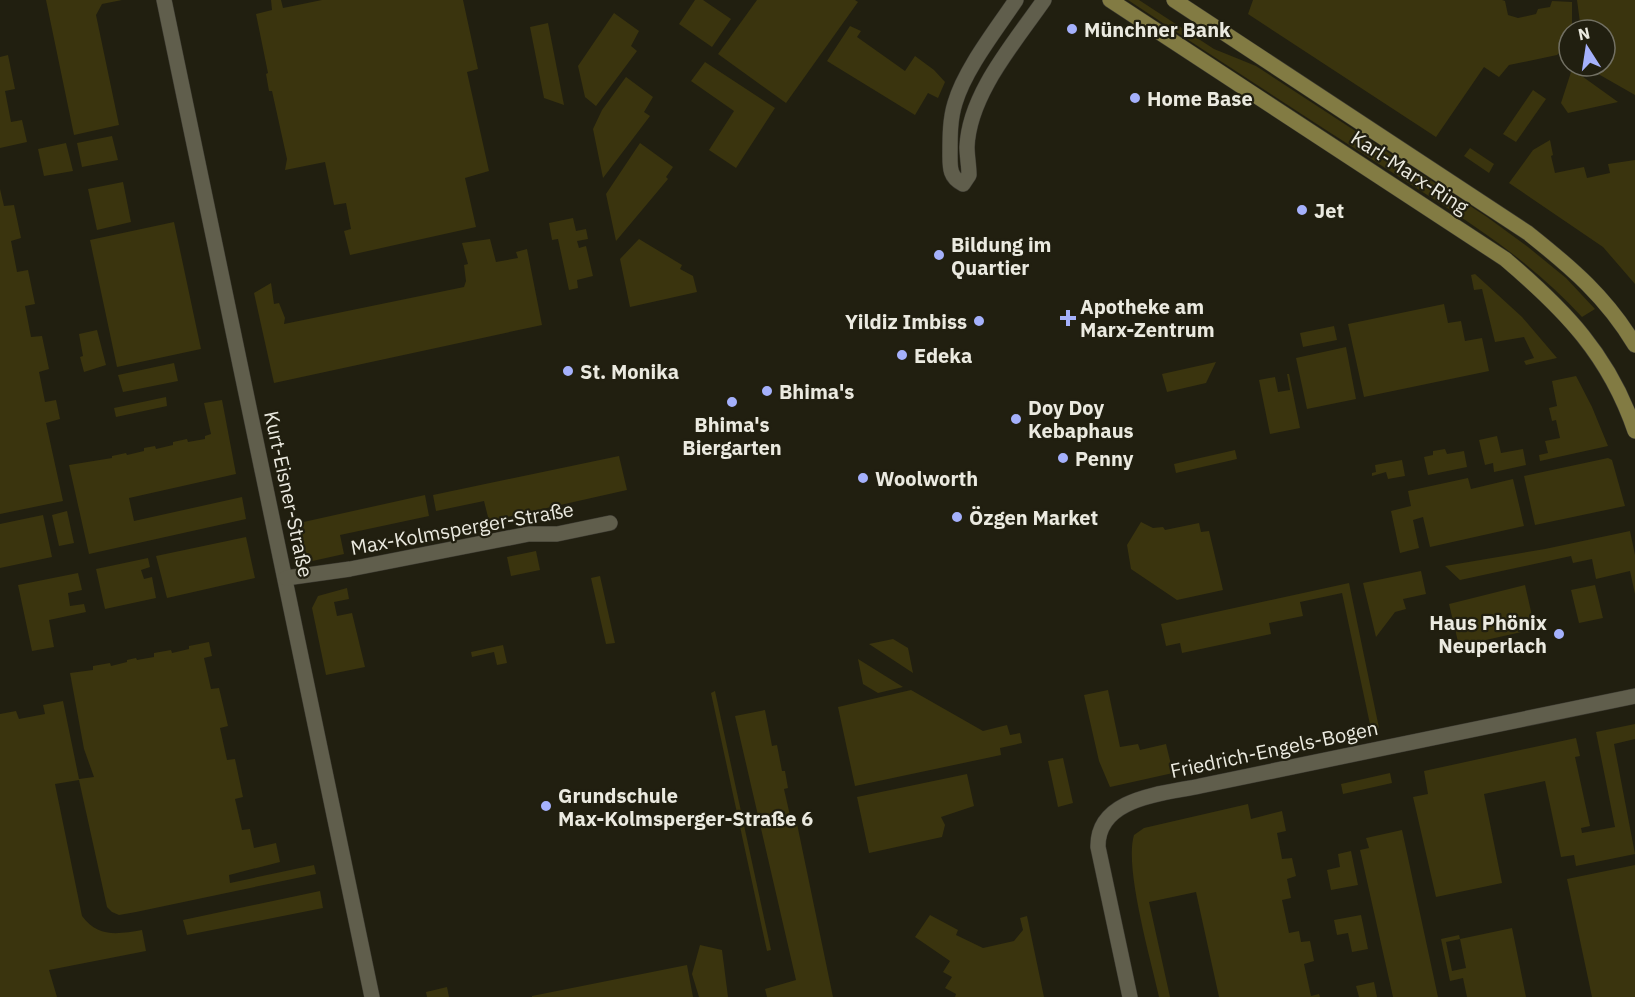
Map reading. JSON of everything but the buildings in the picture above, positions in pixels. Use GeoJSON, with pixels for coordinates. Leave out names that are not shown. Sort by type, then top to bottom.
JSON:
{"type":"FeatureCollection","features":[{"type":"Feature","properties":{"kind":"main road","name":"Karl-Marx-Ring"},"geometry":{"type":"LineString","coordinates":[[1110,0],[1505,259],[1572,320],[1610,374],[1635,431]]}},
{"type":"Feature","properties":{"kind":"main road","name":"Karl-Marx-Ring"},"geometry":{"type":"LineString","coordinates":[[1174,0],[1528,233],[1566,264],[1603,299],[1635,345]]}},
{"type":"Feature","properties":{"kind":"street","name":"Kurt-Eisner-Straße"},"geometry":{"type":"LineString","coordinates":[[164,0],[372,997]]}},
{"type":"Feature","properties":{"kind":"street"},"geometry":{"type":"LineString","coordinates":[[1016,0],[963,82],[955,103],[949,130],[950,168],[955,180],[963,184],[969,175],[967,147],[972,116],[992,75],[1044,0]]}},
{"type":"Feature","properties":{"kind":"street","name":"Max-Kolmsperger-Straße"},"geometry":{"type":"LineString","coordinates":[[286,578],[350,569],[529,534],[558,534],[610,523]]}},
{"type":"Feature","properties":{"kind":"street","name":"Friedrich-Engels-Bogen"},"geometry":{"type":"LineString","coordinates":[[1130,997],[1098,847],[1103,823],[1119,808],[1200,786],[1635,696]]}},
{"type":"Feature","properties":{"kind":"shaded area"},"geometry":{"type":"Polygon","coordinates":[[[46,0],[122,0],[102,4],[96,15],[119,125],[74,135],[46,0]]]}},
{"type":"Feature","properties":{"kind":"shaded area"},"geometry":{"type":"Polygon","coordinates":[[[271,0],[281,0],[283,8],[322,0],[463,0],[478,69],[467,72],[489,171],[465,178],[476,227],[350,255],[344,231],[351,229],[346,203],[334,205],[325,162],[285,170],[287,159],[272,91],[269,91],[266,74],[268,73],[256,14],[272,10],[271,0]]]}},
{"type":"Feature","properties":{"kind":"shaded area"},"geometry":{"type":"Polygon","coordinates":[[[695,0],[703,0],[731,19],[712,47],[679,24],[695,0]]]}},
{"type":"Feature","properties":{"kind":"shaded area"},"geometry":{"type":"Polygon","coordinates":[[[757,0],[855,0],[858,2],[786,103],[718,54],[757,0]]]}},
{"type":"Feature","properties":{"kind":"shaded area"},"geometry":{"type":"Polygon","coordinates":[[[1128,0],[1139,0],[1214,49],[1256,66],[1487,217],[1566,278],[1595,309],[1582,317],[1536,273],[1486,234],[1128,0]]]}},
{"type":"Feature","properties":{"kind":"shaded area"},"geometry":{"type":"Polygon","coordinates":[[[1253,0],[1502,0],[1505,1],[1508,15],[1518,18],[1536,14],[1538,9],[1550,7],[1552,1],[1572,2],[1572,18],[1557,18],[1557,55],[1509,65],[1499,77],[1484,67],[1436,137],[1248,14],[1253,0]]]}},
{"type":"Feature","properties":{"kind":"shaded area"},"geometry":{"type":"Polygon","coordinates":[[[1577,0],[1635,0],[1635,95],[1605,78],[1617,78],[1617,18],[1579,18],[1577,0]]]}},
{"type":"Feature","properties":{"kind":"shaded area"},"geometry":{"type":"Polygon","coordinates":[[[614,13],[639,31],[631,46],[637,51],[596,106],[585,97],[578,66],[614,13]]]}},
{"type":"Feature","properties":{"kind":"shaded area"},"geometry":{"type":"Polygon","coordinates":[[[548,23],[564,105],[544,98],[530,27],[548,23]]]}},
{"type":"Feature","properties":{"kind":"shaded area"},"geometry":{"type":"Polygon","coordinates":[[[850,26],[861,31],[857,37],[905,71],[915,56],[934,70],[945,82],[938,98],[928,93],[915,115],[827,61],[850,26]]]}},
{"type":"Feature","properties":{"kind":"shaded area"},"geometry":{"type":"Polygon","coordinates":[[[8,55],[15,89],[5,91],[11,122],[22,120],[27,142],[0,148],[0,57],[8,55]]]}},
{"type":"Feature","properties":{"kind":"shaded area"},"geometry":{"type":"Polygon","coordinates":[[[705,62],[775,108],[736,168],[709,150],[734,111],[691,81],[705,62]]]}},
{"type":"Feature","properties":{"kind":"shaded area"},"geometry":{"type":"Polygon","coordinates":[[[626,77],[653,97],[644,112],[650,116],[603,178],[593,129],[602,110],[626,77]]]}},
{"type":"Feature","properties":{"kind":"shaded area"},"geometry":{"type":"Polygon","coordinates":[[[1569,78],[1585,78],[1618,102],[1568,113],[1561,103],[1569,78]]]}},
{"type":"Feature","properties":{"kind":"shaded area"},"geometry":{"type":"Polygon","coordinates":[[[1533,90],[1546,99],[1516,142],[1503,134],[1533,90]]]}},
{"type":"Feature","properties":{"kind":"shaded area"},"geometry":{"type":"Polygon","coordinates":[[[112,136],[118,160],[82,167],[77,143],[112,136]]]}},
{"type":"Feature","properties":{"kind":"shaded area"},"geometry":{"type":"Polygon","coordinates":[[[1550,140],[1555,173],[1584,167],[1587,178],[1610,173],[1608,164],[1635,160],[1635,284],[1603,247],[1509,183],[1533,150],[1550,140]]]}},
{"type":"Feature","properties":{"kind":"shaded area"},"geometry":{"type":"Polygon","coordinates":[[[66,143],[73,171],[44,176],[38,149],[66,143]]]}},
{"type":"Feature","properties":{"kind":"shaded area"},"geometry":{"type":"Polygon","coordinates":[[[640,143],[673,167],[666,177],[668,179],[616,241],[606,194],[640,143]]]}},
{"type":"Feature","properties":{"kind":"shaded area"},"geometry":{"type":"Polygon","coordinates":[[[1470,148],[1494,164],[1489,173],[1464,156],[1470,148]]]}},
{"type":"Feature","properties":{"kind":"shaded area"},"geometry":{"type":"Polygon","coordinates":[[[123,182],[131,222],[97,230],[88,189],[123,182]]]}},
{"type":"Feature","properties":{"kind":"shaded area"},"geometry":{"type":"Polygon","coordinates":[[[0,189],[4,206],[14,205],[21,238],[11,241],[17,272],[28,270],[35,304],[25,306],[31,337],[42,336],[49,369],[39,372],[45,402],[56,400],[60,419],[46,423],[63,501],[0,514],[0,189]]]}},
{"type":"Feature","properties":{"kind":"shaded area"},"geometry":{"type":"Polygon","coordinates":[[[573,218],[576,231],[586,229],[588,239],[577,241],[579,248],[586,246],[593,276],[577,280],[578,288],[569,290],[558,239],[552,240],[549,223],[573,218]]]}},
{"type":"Feature","properties":{"kind":"shaded area"},"geometry":{"type":"Polygon","coordinates":[[[174,222],[201,349],[117,367],[90,240],[174,222]]]}},
{"type":"Feature","properties":{"kind":"shaded area"},"geometry":{"type":"Polygon","coordinates":[[[490,239],[496,262],[518,258],[516,252],[527,249],[542,325],[274,383],[254,293],[271,283],[274,304],[279,303],[285,318],[284,324],[464,287],[466,281],[464,265],[468,264],[462,243],[490,239]]]}},
{"type":"Feature","properties":{"kind":"shaded area"},"geometry":{"type":"Polygon","coordinates":[[[639,239],[682,265],[680,269],[693,276],[697,292],[630,307],[620,259],[639,239]]]}},
{"type":"Feature","properties":{"kind":"shaded area"},"geometry":{"type":"Polygon","coordinates":[[[1475,274],[1522,317],[1557,358],[1526,365],[1524,361],[1534,358],[1524,337],[1495,342],[1482,289],[1474,290],[1471,275],[1475,274]]]}},
{"type":"Feature","properties":{"kind":"shaded area"},"geometry":{"type":"Polygon","coordinates":[[[1444,304],[1448,323],[1461,321],[1465,341],[1482,338],[1489,371],[1364,397],[1348,324],[1444,304]]]}},
{"type":"Feature","properties":{"kind":"shaded area"},"geometry":{"type":"Polygon","coordinates":[[[1334,326],[1337,340],[1303,347],[1300,333],[1334,326]]]}},
{"type":"Feature","properties":{"kind":"shaded area"},"geometry":{"type":"Polygon","coordinates":[[[97,330],[106,365],[84,372],[80,357],[83,356],[79,334],[97,330]]]}},
{"type":"Feature","properties":{"kind":"shaded area"},"geometry":{"type":"Polygon","coordinates":[[[1346,347],[1356,399],[1307,409],[1296,358],[1346,347]]]}},
{"type":"Feature","properties":{"kind":"shaded area"},"geometry":{"type":"Polygon","coordinates":[[[1216,362],[1206,383],[1167,392],[1162,374],[1216,362]]]}},
{"type":"Feature","properties":{"kind":"shaded area"},"geometry":{"type":"Polygon","coordinates":[[[174,363],[178,381],[123,392],[118,375],[174,363]]]}},
{"type":"Feature","properties":{"kind":"shaded area"},"geometry":{"type":"Polygon","coordinates":[[[1287,374],[1289,374],[1300,428],[1270,434],[1259,380],[1275,377],[1278,392],[1290,390],[1287,374]]]}},
{"type":"Feature","properties":{"kind":"shaded area"},"geometry":{"type":"Polygon","coordinates":[[[1576,376],[1608,446],[1540,461],[1539,455],[1548,453],[1545,441],[1560,438],[1556,420],[1552,421],[1549,408],[1557,406],[1552,381],[1576,376]]]}},
{"type":"Feature","properties":{"kind":"shaded area"},"geometry":{"type":"Polygon","coordinates":[[[166,397],[167,406],[116,417],[114,408],[166,397]]]}},
{"type":"Feature","properties":{"kind":"shaded area"},"geometry":{"type":"Polygon","coordinates":[[[222,400],[236,474],[129,498],[134,521],[242,497],[246,519],[89,554],[69,465],[112,458],[112,456],[126,453],[127,455],[144,451],[144,448],[155,446],[156,449],[187,439],[188,442],[205,439],[205,436],[211,434],[204,403],[222,400]]]}},
{"type":"Feature","properties":{"kind":"shaded area"},"geometry":{"type":"Polygon","coordinates":[[[1497,436],[1501,453],[1523,449],[1526,465],[1494,472],[1493,463],[1485,465],[1479,440],[1497,436]]]}},
{"type":"Feature","properties":{"kind":"shaded area"},"geometry":{"type":"Polygon","coordinates":[[[1445,449],[1447,454],[1464,451],[1467,467],[1428,475],[1424,457],[1433,455],[1433,451],[1445,449]]]}},
{"type":"Feature","properties":{"kind":"shaded area"},"geometry":{"type":"Polygon","coordinates":[[[1235,450],[1237,459],[1176,473],[1174,464],[1235,450]]]}},
{"type":"Feature","properties":{"kind":"shaded area"},"geometry":{"type":"Polygon","coordinates":[[[619,456],[627,490],[489,521],[484,501],[436,511],[433,495],[619,456]]]}},
{"type":"Feature","properties":{"kind":"shaded area"},"geometry":{"type":"Polygon","coordinates":[[[1608,458],[1612,460],[1625,506],[1535,525],[1524,476],[1608,458]]]}},
{"type":"Feature","properties":{"kind":"shaded area"},"geometry":{"type":"Polygon","coordinates":[[[1402,460],[1405,476],[1388,479],[1386,472],[1372,476],[1372,473],[1376,472],[1375,465],[1402,460]]]}},
{"type":"Feature","properties":{"kind":"shaded area"},"geometry":{"type":"Polygon","coordinates":[[[1468,478],[1471,489],[1513,479],[1524,526],[1430,547],[1423,517],[1413,520],[1419,548],[1400,553],[1391,511],[1411,506],[1408,491],[1468,478]]]}},
{"type":"Feature","properties":{"kind":"shaded area"},"geometry":{"type":"Polygon","coordinates":[[[425,495],[429,516],[340,535],[344,554],[308,562],[299,523],[425,495]]]}},
{"type":"Feature","properties":{"kind":"shaded area"},"geometry":{"type":"Polygon","coordinates":[[[67,511],[74,543],[59,546],[52,515],[67,511]]]}},
{"type":"Feature","properties":{"kind":"shaded area"},"geometry":{"type":"Polygon","coordinates":[[[43,515],[52,557],[0,568],[0,524],[43,515]]]}},
{"type":"Feature","properties":{"kind":"shaded area"},"geometry":{"type":"Polygon","coordinates":[[[1141,522],[1153,528],[1163,527],[1165,530],[1199,523],[1201,532],[1209,531],[1223,590],[1177,600],[1131,569],[1127,545],[1141,522]]]}},
{"type":"Feature","properties":{"kind":"shaded area"},"geometry":{"type":"Polygon","coordinates":[[[1630,531],[1635,555],[1635,594],[1630,571],[1596,579],[1592,559],[1573,563],[1571,556],[1460,580],[1445,566],[1545,549],[1630,531]]]}},
{"type":"Feature","properties":{"kind":"shaded area"},"geometry":{"type":"Polygon","coordinates":[[[246,537],[255,578],[167,598],[156,556],[246,537]]]}},
{"type":"Feature","properties":{"kind":"shaded area"},"geometry":{"type":"Polygon","coordinates":[[[536,551],[540,570],[511,576],[507,557],[536,551]]]}},
{"type":"Feature","properties":{"kind":"shaded area"},"geometry":{"type":"Polygon","coordinates":[[[148,558],[150,567],[141,570],[144,579],[152,577],[156,598],[105,609],[96,569],[148,558]]]}},
{"type":"Feature","properties":{"kind":"shaded area"},"geometry":{"type":"Polygon","coordinates":[[[1421,571],[1426,594],[1403,599],[1406,609],[1395,612],[1376,637],[1363,583],[1421,571]]]}},
{"type":"Feature","properties":{"kind":"shaded area"},"geometry":{"type":"Polygon","coordinates":[[[78,573],[82,590],[68,593],[70,606],[84,604],[86,612],[49,620],[54,647],[32,651],[18,585],[78,573]]]}},
{"type":"Feature","properties":{"kind":"shaded area"},"geometry":{"type":"Polygon","coordinates":[[[600,576],[615,643],[606,644],[591,578],[600,576]]]}},
{"type":"Feature","properties":{"kind":"shaded area"},"geometry":{"type":"Polygon","coordinates":[[[1349,583],[1379,728],[1371,729],[1342,593],[1300,602],[1303,616],[1269,623],[1271,634],[1182,653],[1180,643],[1166,646],[1161,624],[1349,583]]]}},
{"type":"Feature","properties":{"kind":"shaded area"},"geometry":{"type":"Polygon","coordinates":[[[1525,585],[1535,629],[1459,646],[1449,604],[1525,585]]]}},
{"type":"Feature","properties":{"kind":"shaded area"},"geometry":{"type":"Polygon","coordinates":[[[1595,585],[1603,618],[1579,623],[1571,590],[1595,585]]]}},
{"type":"Feature","properties":{"kind":"shaded area"},"geometry":{"type":"Polygon","coordinates":[[[347,588],[349,599],[334,602],[337,616],[352,613],[365,667],[326,675],[312,608],[318,596],[347,588]]]}},
{"type":"Feature","properties":{"kind":"shaded area"},"geometry":{"type":"Polygon","coordinates":[[[893,639],[908,648],[913,673],[869,644],[893,639]]]}},
{"type":"Feature","properties":{"kind":"shaded area"},"geometry":{"type":"Polygon","coordinates":[[[209,642],[212,656],[204,658],[211,689],[219,688],[228,726],[220,728],[227,760],[235,759],[243,797],[235,799],[242,830],[250,829],[254,848],[276,843],[280,862],[229,875],[230,883],[314,865],[316,874],[119,915],[107,907],[79,780],[55,784],[82,916],[95,928],[109,933],[142,930],[146,951],[49,970],[57,997],[0,997],[0,714],[16,711],[19,719],[45,714],[43,705],[63,701],[79,779],[94,777],[84,749],[70,673],[93,670],[93,666],[110,663],[111,666],[136,658],[137,660],[154,657],[154,653],[171,650],[172,653],[189,649],[189,646],[209,642]]]}},
{"type":"Feature","properties":{"kind":"shaded area"},"geometry":{"type":"Polygon","coordinates":[[[503,645],[507,663],[497,665],[494,652],[472,657],[471,652],[503,645]]]}},
{"type":"Feature","properties":{"kind":"shaded area"},"geometry":{"type":"Polygon","coordinates":[[[858,659],[903,687],[878,693],[863,684],[858,659]]]}},
{"type":"Feature","properties":{"kind":"shaded area"},"geometry":{"type":"Polygon","coordinates":[[[911,690],[983,731],[1007,725],[1010,735],[1020,733],[1022,743],[1000,748],[1001,755],[855,786],[838,707],[911,690]]]}},
{"type":"Feature","properties":{"kind":"shaded area"},"geometry":{"type":"Polygon","coordinates":[[[1108,690],[1120,747],[1138,744],[1140,750],[1166,744],[1173,773],[1110,787],[1099,761],[1084,695],[1108,690]]]}},
{"type":"Feature","properties":{"kind":"shaded area"},"geometry":{"type":"Polygon","coordinates":[[[715,691],[771,950],[767,951],[711,693],[715,691]]]}},
{"type":"Feature","properties":{"kind":"shaded area"},"geometry":{"type":"Polygon","coordinates":[[[765,710],[772,746],[777,745],[782,771],[785,771],[788,788],[784,789],[791,820],[796,819],[833,997],[767,997],[765,989],[796,980],[735,716],[765,710]]]}},
{"type":"Feature","properties":{"kind":"shaded area"},"geometry":{"type":"Polygon","coordinates":[[[1635,724],[1635,739],[1614,744],[1635,854],[1576,866],[1574,855],[1561,857],[1545,781],[1484,794],[1502,883],[1436,897],[1413,797],[1428,794],[1424,771],[1576,738],[1580,756],[1575,757],[1590,826],[1581,828],[1582,833],[1615,827],[1596,732],[1635,724]]]}},
{"type":"Feature","properties":{"kind":"shaded area"},"geometry":{"type":"Polygon","coordinates":[[[1063,758],[1073,803],[1058,807],[1048,761],[1063,758]]]}},
{"type":"Feature","properties":{"kind":"shaded area"},"geometry":{"type":"Polygon","coordinates":[[[1390,773],[1392,783],[1343,794],[1341,784],[1390,773]]]}},
{"type":"Feature","properties":{"kind":"shaded area"},"geometry":{"type":"Polygon","coordinates":[[[967,774],[974,806],[941,817],[945,825],[942,837],[869,853],[857,797],[967,774]]]}},
{"type":"Feature","properties":{"kind":"shaded area"},"geometry":{"type":"Polygon","coordinates":[[[1248,804],[1251,819],[1282,811],[1286,831],[1277,833],[1282,859],[1292,858],[1296,876],[1287,879],[1291,898],[1282,900],[1289,933],[1299,931],[1301,942],[1310,941],[1314,961],[1304,964],[1311,996],[1319,994],[1320,997],[1219,997],[1196,892],[1149,902],[1170,997],[1159,997],[1135,891],[1132,850],[1134,835],[1144,828],[1248,804]]]}},
{"type":"Feature","properties":{"kind":"shaded area"},"geometry":{"type":"Polygon","coordinates":[[[1402,830],[1438,997],[1393,997],[1360,850],[1369,848],[1366,838],[1402,830]]]}},
{"type":"Feature","properties":{"kind":"shaded area"},"geometry":{"type":"Polygon","coordinates":[[[1351,851],[1358,885],[1331,890],[1327,870],[1340,867],[1338,854],[1351,851]]]}},
{"type":"Feature","properties":{"kind":"shaded area"},"geometry":{"type":"Polygon","coordinates":[[[1635,865],[1635,997],[1592,997],[1567,879],[1635,865]]]}},
{"type":"Feature","properties":{"kind":"shaded area"},"geometry":{"type":"Polygon","coordinates":[[[320,891],[323,908],[187,935],[183,920],[320,891]]]}},
{"type":"Feature","properties":{"kind":"shaded area"},"geometry":{"type":"Polygon","coordinates":[[[930,915],[958,930],[956,935],[983,948],[1014,941],[1023,930],[1020,918],[1027,916],[1044,997],[955,997],[956,994],[945,988],[952,977],[943,972],[950,961],[915,937],[930,915]]]}},
{"type":"Feature","properties":{"kind":"shaded area"},"geometry":{"type":"Polygon","coordinates":[[[1361,915],[1368,949],[1352,952],[1348,933],[1337,935],[1334,920],[1361,915]]]}},
{"type":"Feature","properties":{"kind":"shaded area"},"geometry":{"type":"Polygon","coordinates":[[[1512,928],[1526,997],[1467,997],[1463,978],[1450,981],[1441,939],[1459,935],[1460,939],[1512,928]],[[1460,939],[1446,942],[1452,971],[1466,968],[1460,939]]]}},
{"type":"Feature","properties":{"kind":"shaded area"},"geometry":{"type":"Polygon","coordinates":[[[700,945],[722,950],[728,997],[699,997],[692,974],[700,945]]]}},
{"type":"Feature","properties":{"kind":"shaded area"},"geometry":{"type":"Polygon","coordinates":[[[687,965],[693,997],[532,997],[532,996],[687,965]]]}},
{"type":"Feature","properties":{"kind":"shaded area"},"geometry":{"type":"Polygon","coordinates":[[[1374,982],[1377,997],[1359,997],[1356,986],[1374,982]]]}},
{"type":"Feature","properties":{"kind":"shaded area"},"geometry":{"type":"Polygon","coordinates":[[[447,987],[449,997],[427,997],[426,992],[447,987]]]}},
{"type":"Feature","properties":{"kind":"place","name":"Münchner Bank"},"geometry":{"type":"Point","coordinates":[1072,29]}},
{"type":"Feature","properties":{"kind":"place","name":"Home Base"},"geometry":{"type":"Point","coordinates":[1135,98]}},
{"type":"Feature","properties":{"kind":"place","name":"Jet"},"geometry":{"type":"Point","coordinates":[1302,210]}},
{"type":"Feature","properties":{"kind":"place","name":"Bildung im Quartier"},"geometry":{"type":"Point","coordinates":[939,255]}},
{"type":"Feature","properties":{"kind":"place","name":"Apotheke am Marx-Zentrum"},"geometry":{"type":"Point","coordinates":[1068,318]}},
{"type":"Feature","properties":{"kind":"place","name":"Yildiz Imbiss"},"geometry":{"type":"Point","coordinates":[979,321]}},
{"type":"Feature","properties":{"kind":"place","name":"Edeka"},"geometry":{"type":"Point","coordinates":[902,355]}},
{"type":"Feature","properties":{"kind":"place","name":"St. Monika"},"geometry":{"type":"Point","coordinates":[568,371]}},
{"type":"Feature","properties":{"kind":"place","name":"Bhima's"},"geometry":{"type":"Point","coordinates":[767,391]}},
{"type":"Feature","properties":{"kind":"place","name":"Bhima's Biergarten"},"geometry":{"type":"Point","coordinates":[732,402]}},
{"type":"Feature","properties":{"kind":"place","name":"Doy Doy Kebaphaus"},"geometry":{"type":"Point","coordinates":[1016,419]}},
{"type":"Feature","properties":{"kind":"place","name":"Penny"},"geometry":{"type":"Point","coordinates":[1063,458]}},
{"type":"Feature","properties":{"kind":"place","name":"Woolworth"},"geometry":{"type":"Point","coordinates":[863,478]}},
{"type":"Feature","properties":{"kind":"place","name":"Özgen Market"},"geometry":{"type":"Point","coordinates":[957,517]}},
{"type":"Feature","properties":{"kind":"place","name":"Haus Phönix Neuperlach"},"geometry":{"type":"Point","coordinates":[1559,634]}},
{"type":"Feature","properties":{"kind":"place","name":"Grundschule Max-Kolmsperger-Straße 6"},"geometry":{"type":"Point","coordinates":[546,806]}}]}
